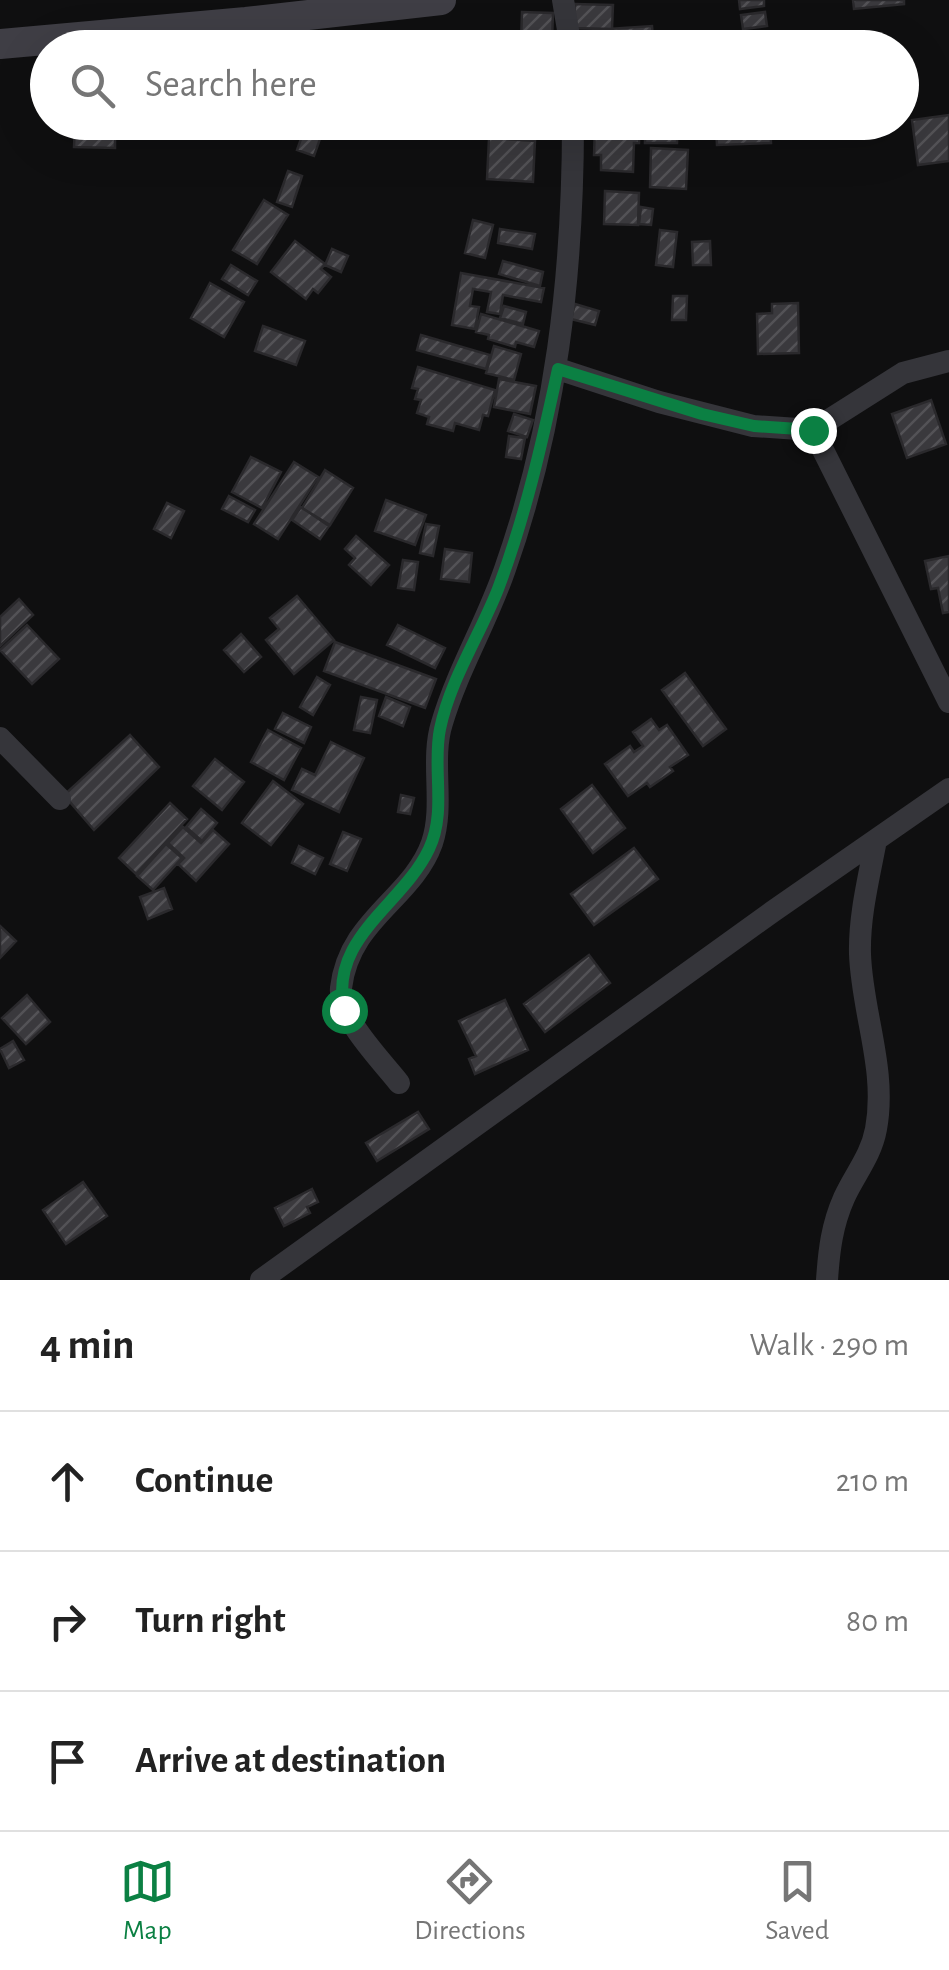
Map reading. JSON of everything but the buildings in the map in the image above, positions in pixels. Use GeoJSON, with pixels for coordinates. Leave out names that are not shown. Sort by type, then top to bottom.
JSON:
{"type":"FeatureCollection","features":[{"type":"Feature","properties":{"kind":"main road"},"geometry":{"type":"LineString","coordinates":[[157,30],[441,0]]}},
{"type":"Feature","properties":{"kind":"main road"},"geometry":{"type":"LineString","coordinates":[[0,44],[30,41]]}},
{"type":"Feature","properties":{"kind":"street"},"geometry":{"type":"LineString","coordinates":[[563,0],[568,30]]}},
{"type":"Feature","properties":{"kind":"street"},"geometry":{"type":"LineString","coordinates":[[399,1083],[344,1010],[340,994],[343,976],[358,938],[418,868],[430,848],[435,831],[440,728],[507,565],[535,477],[558,369],[573,195],[573,140]]}},
{"type":"Feature","properties":{"kind":"street"},"geometry":{"type":"LineString","coordinates":[[558,369],[702,414],[754,426],[813,430],[903,373],[949,361]]}},
{"type":"Feature","properties":{"kind":"street"},"geometry":{"type":"LineString","coordinates":[[813,430],[949,702]]}},
{"type":"Feature","properties":{"kind":"street"},"geometry":{"type":"LineString","coordinates":[[0,738],[60,798]]}},
{"type":"Feature","properties":{"kind":"street"},"geometry":{"type":"LineString","coordinates":[[261,1280],[949,790]]}},
{"type":"Feature","properties":{"kind":"street"},"geometry":{"type":"LineString","coordinates":[[827,1280],[831,1230],[866,1161],[876,1130],[880,1082],[860,955],[861,921],[876,840]]}},
{"type":"Feature","properties":{"kind":"route"},"geometry":{"type":"LineString","coordinates":[[344,1010],[340,994],[343,976],[358,938],[418,868],[430,848],[438,802],[440,728],[507,565],[535,477],[558,369],[702,414],[754,426],[813,430]]}}]}
